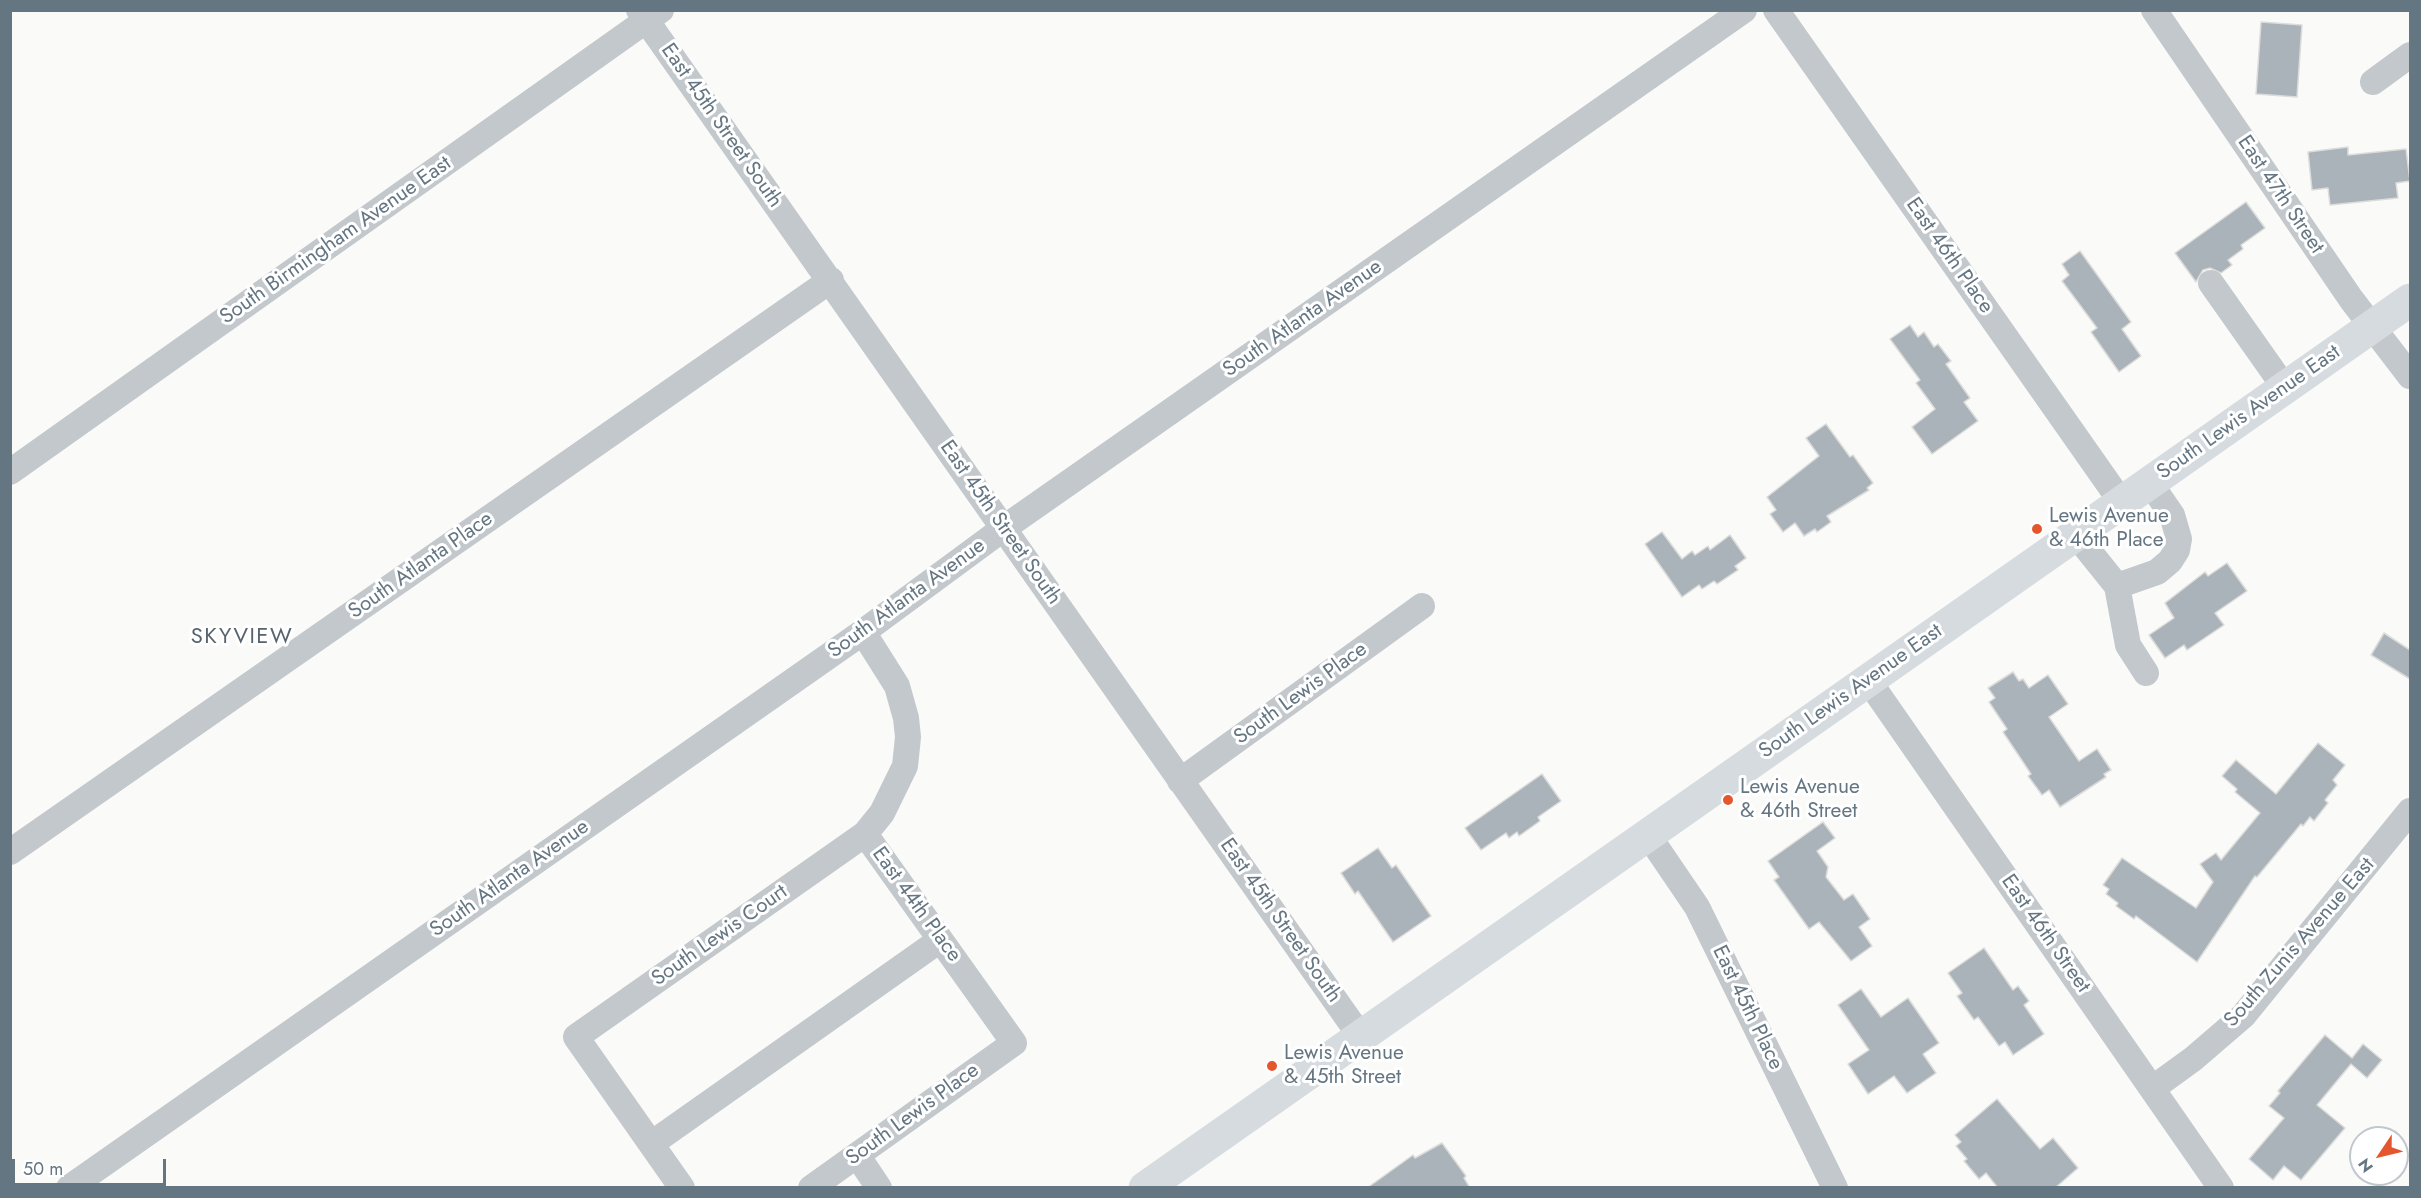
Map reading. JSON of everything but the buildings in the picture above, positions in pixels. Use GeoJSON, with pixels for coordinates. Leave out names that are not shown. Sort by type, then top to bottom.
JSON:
{"type":"FeatureCollection","features":[{"type":"Feature","properties":{"kind":"main road","name":"South Lewis Avenue East"},"geometry":{"type":"LineString","coordinates":[[1145,1188],[2410,300]]}},
{"type":"Feature","properties":{"kind":"street","name":"South Atlanta Avenue"},"geometry":{"type":"LineString","coordinates":[[69,1188],[863,632],[1004,528],[1744,10]]}},
{"type":"Feature","properties":{"kind":"street","name":"East 46th Place"},"geometry":{"type":"LineString","coordinates":[[1776,10],[2122,503]]}},
{"type":"Feature","properties":{"kind":"street","name":"East 47th Street"},"geometry":{"type":"LineString","coordinates":[[2154,10],[2350,299],[2410,376]]}},
{"type":"Feature","properties":{"kind":"street","name":"East 45th Street South"},"geometry":{"type":"LineString","coordinates":[[649,14],[831,280],[1361,1037]]}},
{"type":"Feature","properties":{"kind":"street","name":"South Birmingham Avenue East"},"geometry":{"type":"LineString","coordinates":[[10,472],[649,14]]}},
{"type":"Feature","properties":{"kind":"street"},"geometry":{"type":"LineString","coordinates":[[2373,82],[2410,55]]}},
{"type":"Feature","properties":{"kind":"street","name":"South Atlanta Place"},"geometry":{"type":"LineString","coordinates":[[10,852],[831,280]]}},
{"type":"Feature","properties":{"kind":"street"},"geometry":{"type":"LineString","coordinates":[[2211,283],[2285,388]]}},
{"type":"Feature","properties":{"kind":"street"},"geometry":{"type":"LineString","coordinates":[[2117,586],[2157,572],[2170,561],[2177,550],[2179,539],[2175,521],[2150,483]]}},
{"type":"Feature","properties":{"kind":"street"},"geometry":{"type":"LineString","coordinates":[[2076,535],[2117,586],[2128,645],[2146,673]]}},
{"type":"Feature","properties":{"kind":"street","name":"South Lewis Place"},"geometry":{"type":"LineString","coordinates":[[1180,781],[1422,606]]}},
{"type":"Feature","properties":{"kind":"street","name":"East 44th Place"},"geometry":{"type":"LineString","coordinates":[[863,632],[897,686],[906,718],[906,756],[896,789],[882,813],[865,834],[1014,1043]]}},
{"type":"Feature","properties":{"kind":"street","name":"East 46th Street"},"geometry":{"type":"LineString","coordinates":[[1868,680],[2221,1188]]}},
{"type":"Feature","properties":{"kind":"street","name":"South Zunis Avenue East"},"geometry":{"type":"LineString","coordinates":[[2152,1088],[2193,1059],[2243,1016],[2410,811]]}},
{"type":"Feature","properties":{"kind":"street","name":"South Lewis Court"},"geometry":{"type":"LineString","coordinates":[[651,1144],[576,1037],[865,834]]}},
{"type":"Feature","properties":{"kind":"street","name":"East 45th Place"},"geometry":{"type":"LineString","coordinates":[[1647,835],[1697,906],[1835,1188]]}},
{"type":"Feature","properties":{"kind":"street"},"geometry":{"type":"LineString","coordinates":[[681,1188],[651,1144],[940,940]]}},
{"type":"Feature","properties":{"kind":"street","name":"South Lewis Place"},"geometry":{"type":"LineString","coordinates":[[827,1183],[857,1155],[1014,1043]]}},
{"type":"Feature","properties":{"kind":"street"},"geometry":{"type":"LineString","coordinates":[[857,1155],[879,1188]]}},
{"type":"Feature","properties":{"kind":"place","name":"Lewis Avenue & 46th Place"},"geometry":{"type":"Point","coordinates":[2037,529]}},
{"type":"Feature","properties":{"kind":"place","name":"Lewis Avenue & 46th Street"},"geometry":{"type":"Point","coordinates":[1728,800]}},
{"type":"Feature","properties":{"kind":"place","name":"Lewis Avenue & 45th Street"},"geometry":{"type":"Point","coordinates":[1272,1066]}},
{"type":"Feature","properties":{"kind":"district","name":"SKYVIEW"},"geometry":{"type":"Point","coordinates":[242,638]}}]}
